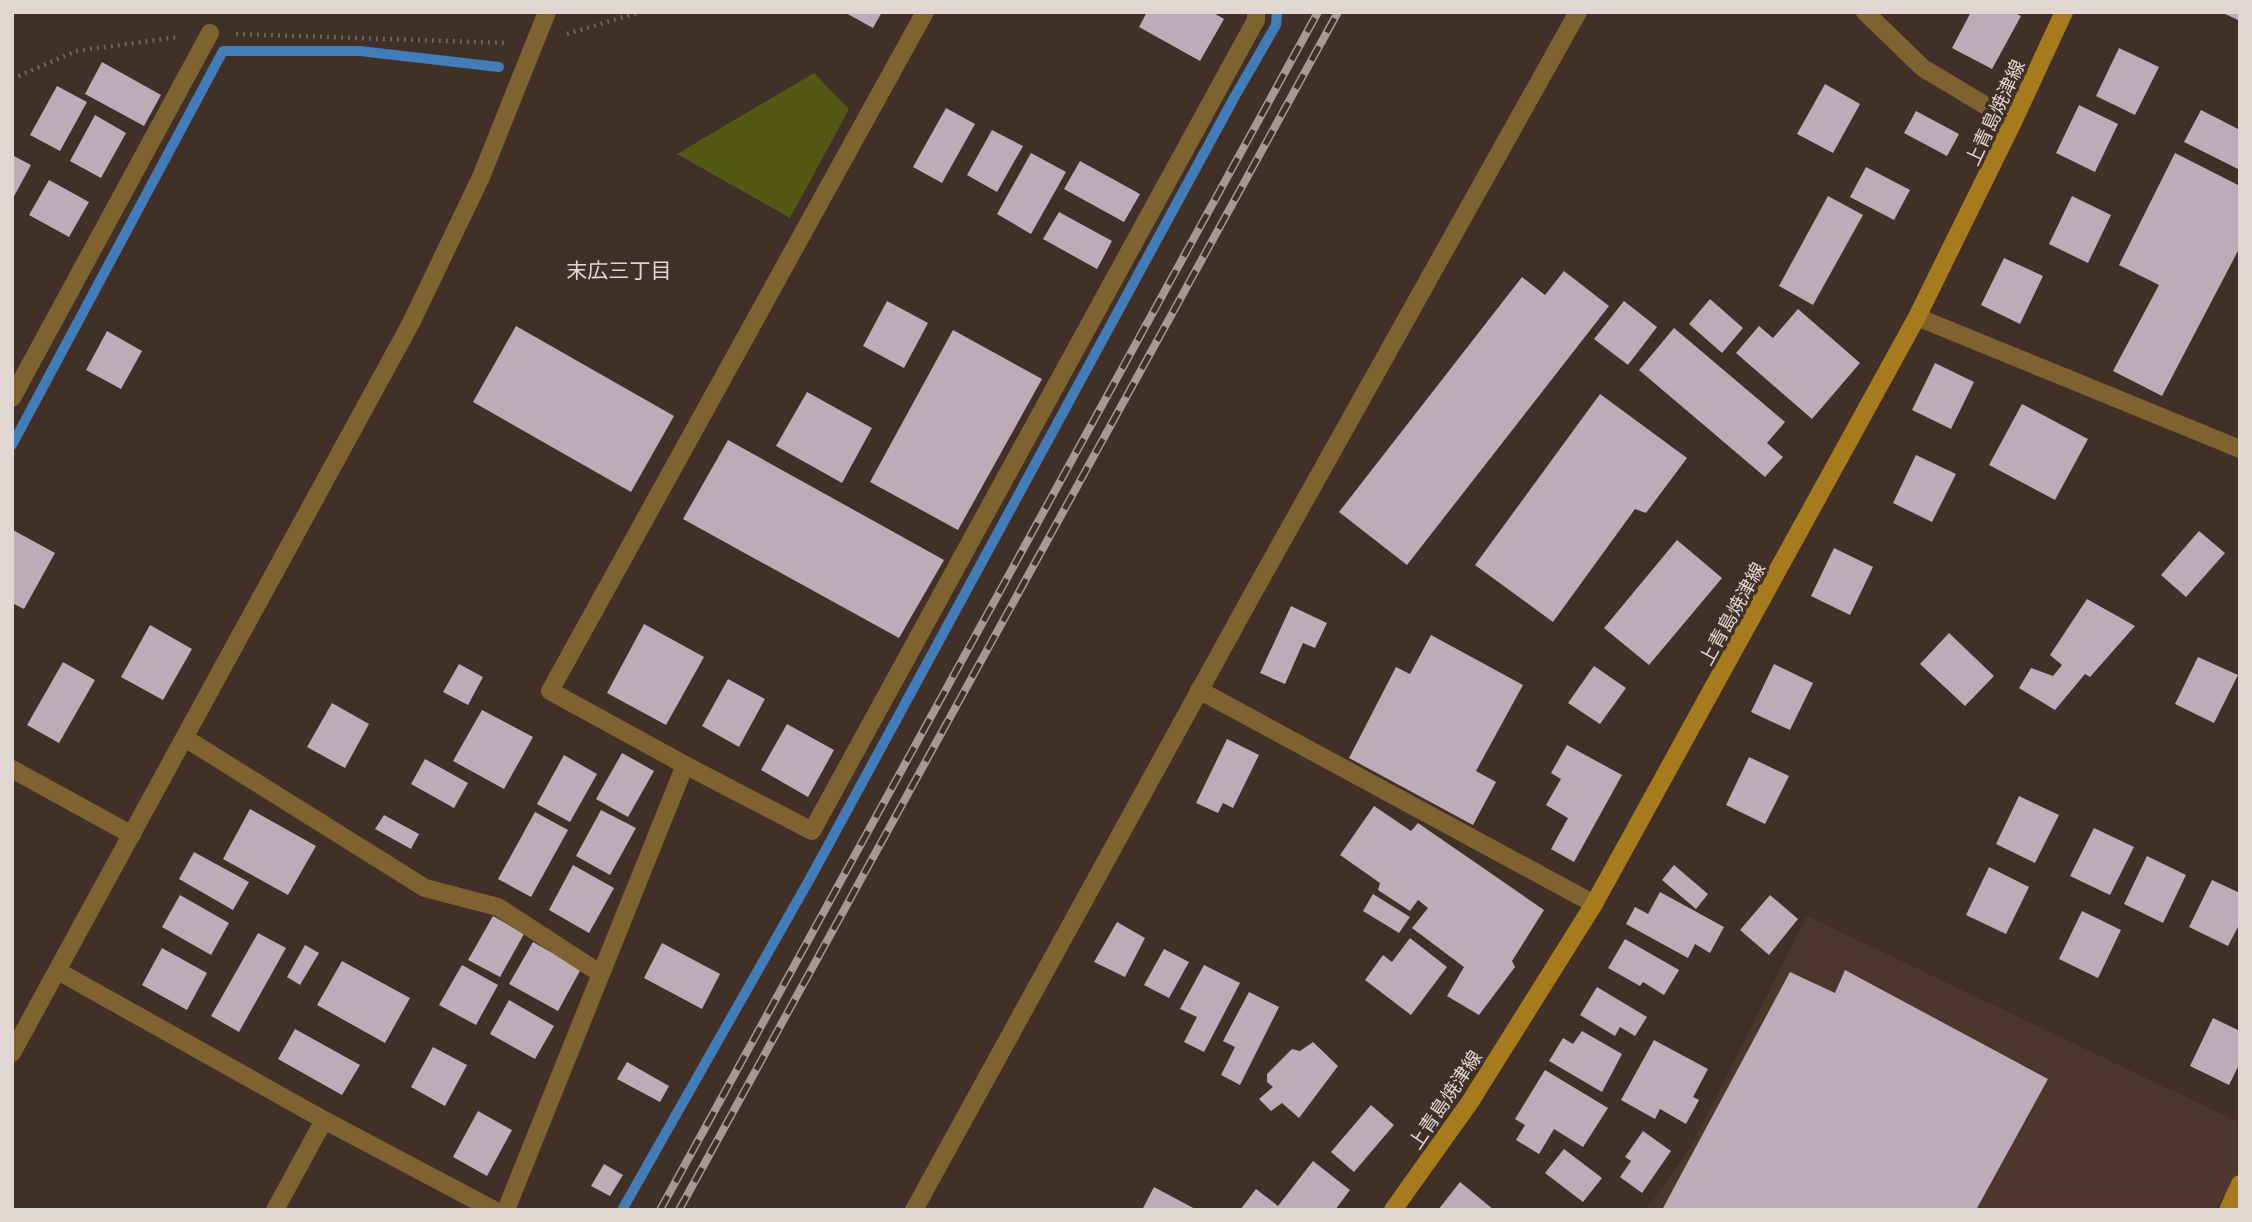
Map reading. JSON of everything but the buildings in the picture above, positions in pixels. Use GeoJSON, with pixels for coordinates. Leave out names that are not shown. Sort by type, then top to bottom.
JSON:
{"type":"FeatureCollection","features":[{"type":"Feature","properties":{"kind":"main road","name":"上青島焼津線"},"geometry":{"type":"LineString","coordinates":[[1393,1210],[1470,1101],[1594,904],[1917,317],[2064,12]]}},
{"type":"Feature","properties":{"kind":"main road"},"geometry":{"type":"LineString","coordinates":[[2228,1210],[2240,1184]]}},
{"type":"Feature","properties":{"kind":"street"},"geometry":{"type":"LineString","coordinates":[[12,1053],[411,323],[481,177],[547,12]]}},
{"type":"Feature","properties":{"kind":"street"},"geometry":{"type":"LineString","coordinates":[[925,12],[551,691],[811,831],[1256,20],[1256,12]]}},
{"type":"Feature","properties":{"kind":"street"},"geometry":{"type":"LineString","coordinates":[[914,1210],[1199,690],[1578,12]]}},
{"type":"Feature","properties":{"kind":"street"},"geometry":{"type":"LineString","coordinates":[[1865,12],[1923,68],[2013,122]]}},
{"type":"Feature","properties":{"kind":"street"},"geometry":{"type":"LineString","coordinates":[[12,398],[210,33]]}},
{"type":"Feature","properties":{"kind":"street"},"geometry":{"type":"LineString","coordinates":[[1917,317],[2240,449]]}},
{"type":"Feature","properties":{"kind":"street"},"geometry":{"type":"LineString","coordinates":[[1199,690],[1594,904]]}},
{"type":"Feature","properties":{"kind":"street"},"geometry":{"type":"LineString","coordinates":[[185,738],[425,888],[498,908],[601,974]]}},
{"type":"Feature","properties":{"kind":"street"},"geometry":{"type":"LineString","coordinates":[[506,1210],[685,765]]}},
{"type":"Feature","properties":{"kind":"street"},"geometry":{"type":"LineString","coordinates":[[12,769],[132,835]]}},
{"type":"Feature","properties":{"kind":"street"},"geometry":{"type":"LineString","coordinates":[[58,971],[324,1120],[494,1210]]}},
{"type":"Feature","properties":{"kind":"street"},"geometry":{"type":"LineString","coordinates":[[275,1210],[324,1120]]}},
{"type":"Feature","properties":{"kind":"path"},"geometry":{"type":"LineString","coordinates":[[12,79],[76,51],[210,33],[534,44],[640,12]]}},
{"type":"Feature","properties":{"kind":"shaded area"},"geometry":{"type":"Polygon","coordinates":[[[814,73],[849,109],[790,218],[677,154],[814,73]]]}},
{"type":"Feature","properties":{"kind":"shaded area"},"geometry":{"type":"Polygon","coordinates":[[[1807,916],[2240,1123],[2240,1170],[2216,1210],[1646,1210],[1691,1147],[1807,916]]]}},
{"type":"Feature","properties":{"kind":"waterway"},"geometry":{"type":"LineString","coordinates":[[622,1210],[812,875],[1276,25],[1277,12]]}},
{"type":"Feature","properties":{"kind":"waterway"},"geometry":{"type":"LineString","coordinates":[[12,445],[223,51],[360,51],[499,67]]}},
{"type":"Feature","properties":{"kind":"railway"},"geometry":{"type":"LineString","coordinates":[[660,1210],[1318,12]]}},
{"type":"Feature","properties":{"kind":"railway"},"geometry":{"type":"LineString","coordinates":[[679,1210],[1338,12]]}},
{"type":"Feature","properties":{"kind":"district","name":"末広三丁目"},"geometry":{"type":"Point","coordinates":[619,268]}}]}
